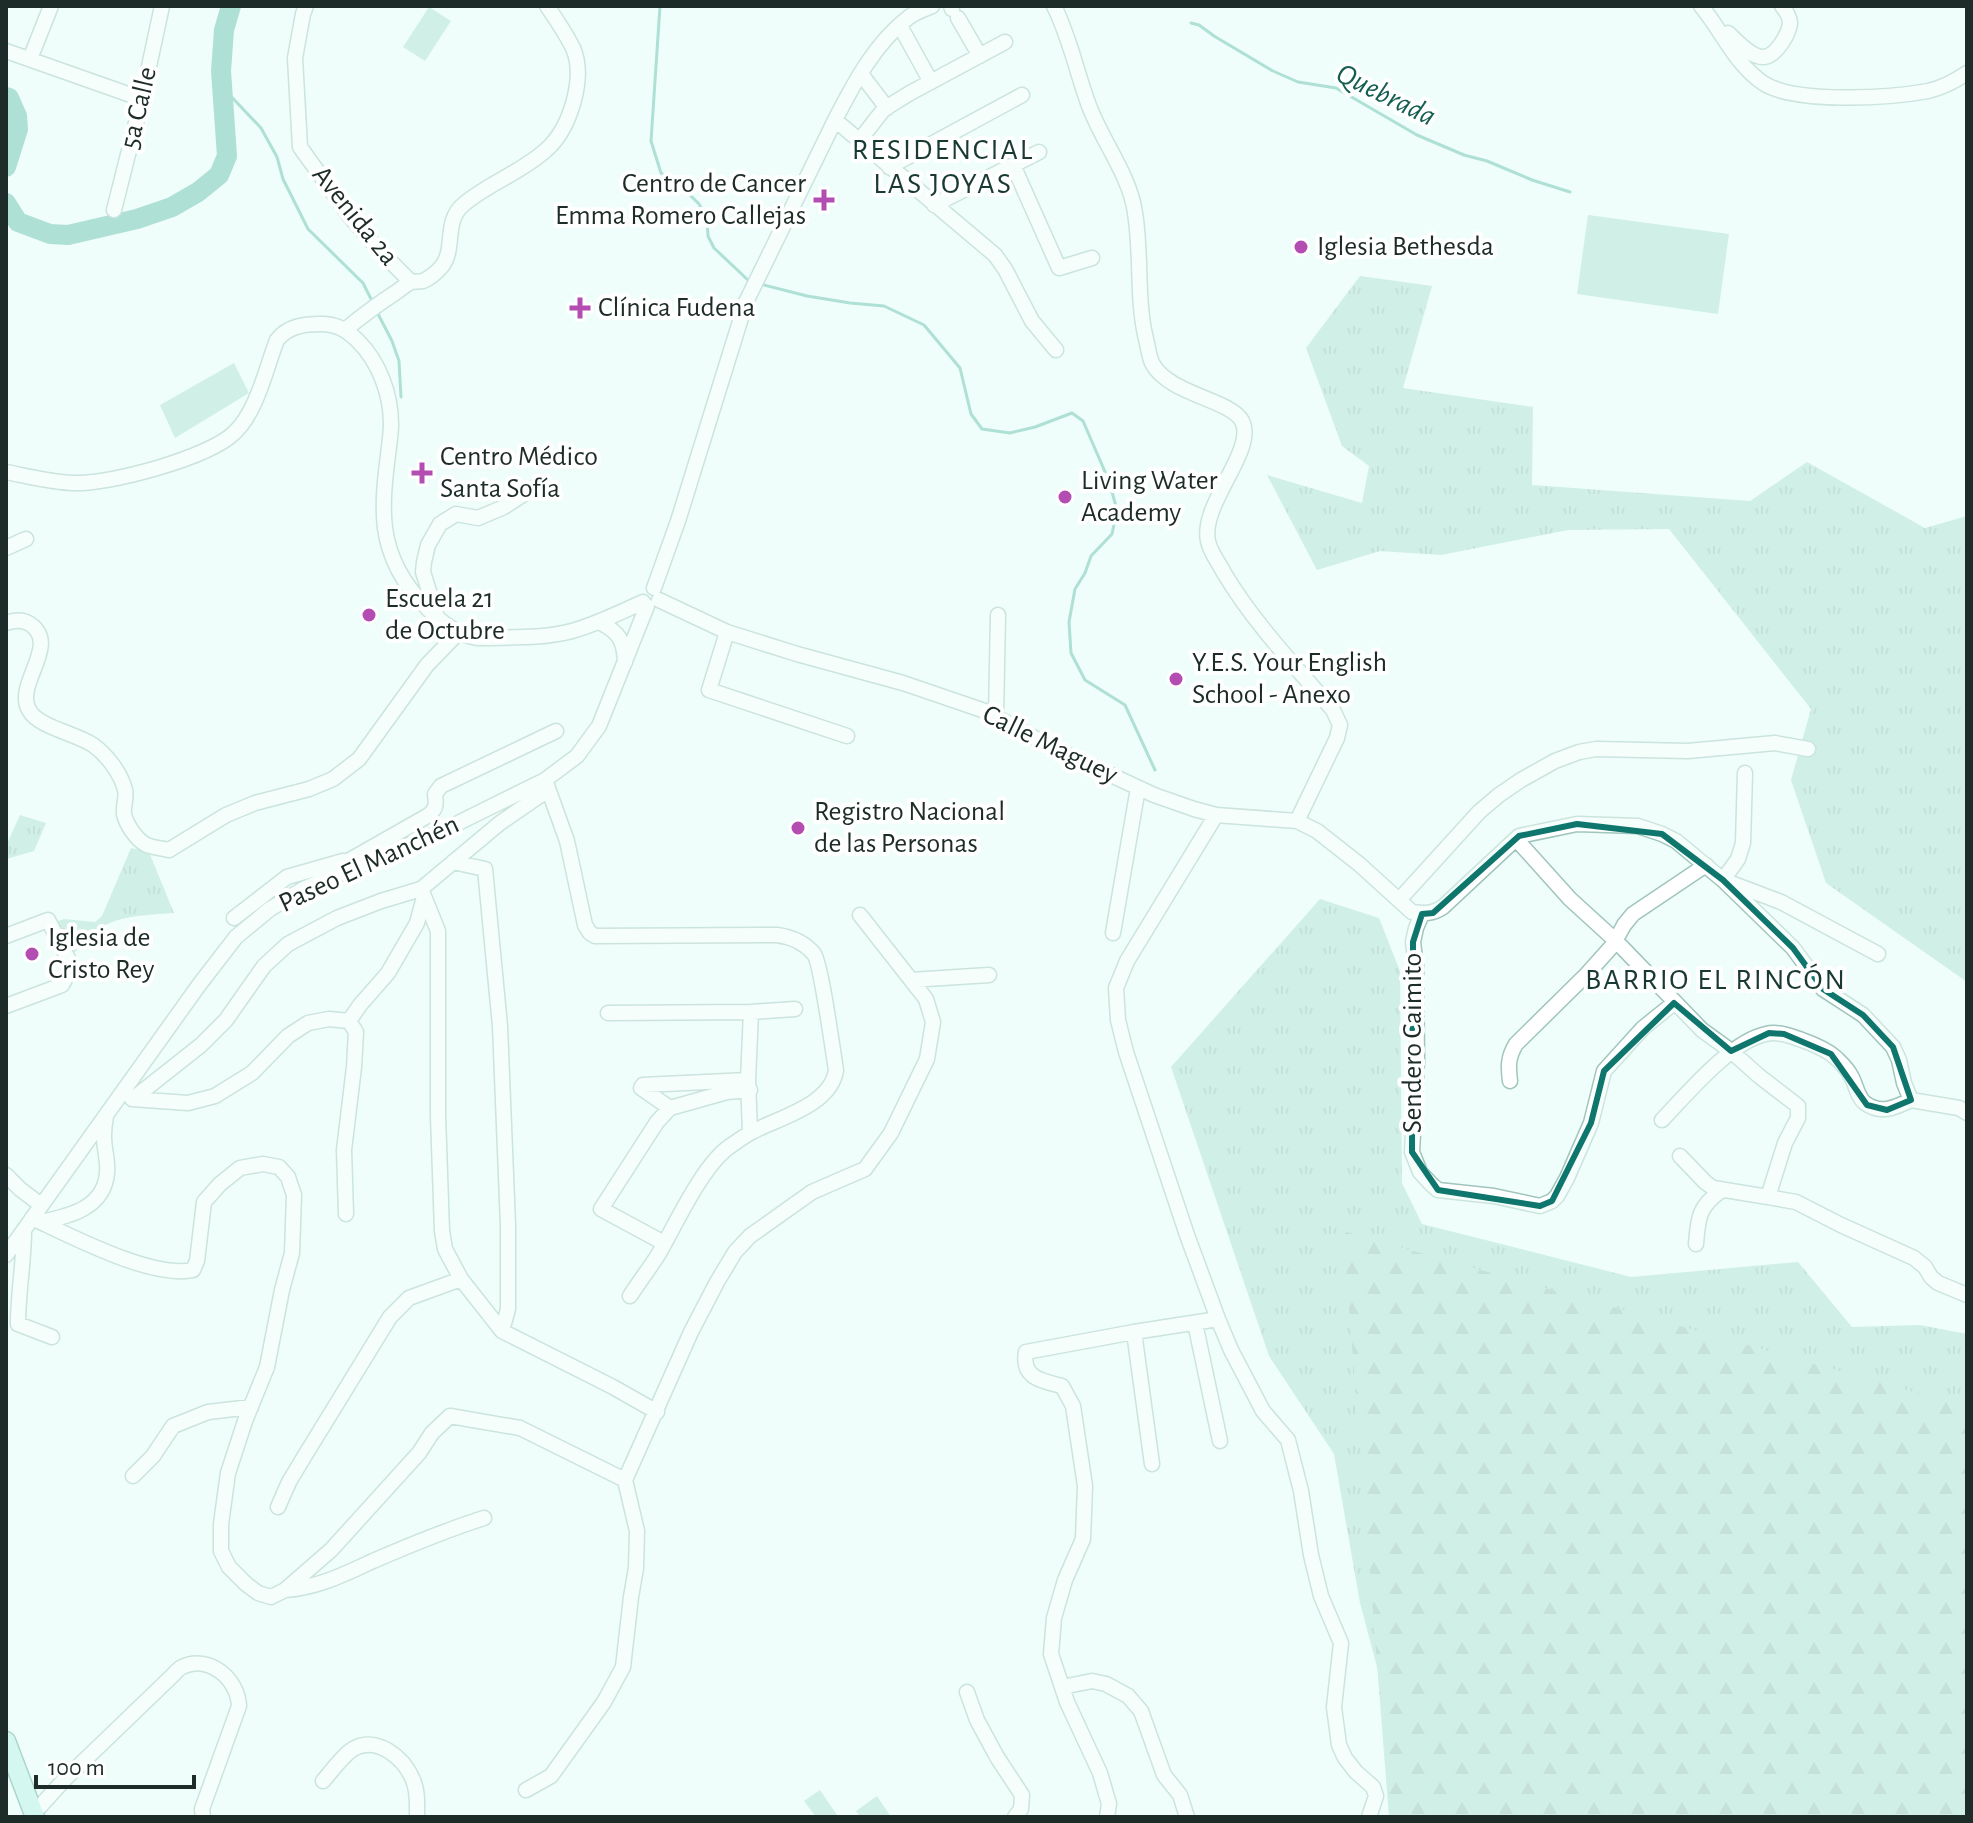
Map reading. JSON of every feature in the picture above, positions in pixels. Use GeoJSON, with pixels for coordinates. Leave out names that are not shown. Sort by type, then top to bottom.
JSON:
{"type":"FeatureCollection","features":[{"type":"Feature","properties":{"kind":"main road"},"geometry":{"type":"LineString","coordinates":[[6,1741],[34,1815]]}},
{"type":"Feature","properties":{"kind":"street"},"geometry":{"type":"LineString","coordinates":[[30,59],[51,6]]}},
{"type":"Feature","properties":{"kind":"street","name":"5a Calle"},"geometry":{"type":"LineString","coordinates":[[114,210],[162,6]]}},
{"type":"Feature","properties":{"kind":"street","name":"Avenida 2a"},"geometry":{"type":"LineString","coordinates":[[306,6],[295,58],[300,147],[351,218],[411,282]]}},
{"type":"Feature","properties":{"kind":"street"},"geometry":{"type":"LineString","coordinates":[[346,329],[411,282],[427,279],[435,273],[445,263],[452,224],[461,206],[534,160],[562,131],[577,87],[576,60],[574,49],[547,6]]}},
{"type":"Feature","properties":{"kind":"street","name":"Paseo El Manchén"},"geometry":{"type":"LineString","coordinates":[[6,1255],[236,937],[270,909],[303,889],[546,785],[577,756],[599,726],[651,599],[746,302],[835,120],[876,49],[911,15],[932,6]]}},
{"type":"Feature","properties":{"kind":"street"},"geometry":{"type":"LineString","coordinates":[[1054,6],[1066,29],[1088,104],[1130,188],[1136,214],[1142,323],[1152,363],[1165,377],[1193,394],[1230,409],[1242,422],[1244,438],[1210,515],[1208,541],[1241,600],[1333,710],[1340,725],[1337,738],[1297,821]]}},
{"type":"Feature","properties":{"kind":"street"},"geometry":{"type":"LineString","coordinates":[[1701,6],[1736,46],[1746,68],[1765,84],[1797,95],[1886,95],[1930,90],[1954,82],[1967,73]]}},
{"type":"Feature","properties":{"kind":"street"},"geometry":{"type":"LineString","coordinates":[[1736,46],[1758,56],[1769,56],[1778,48],[1789,28],[1790,21],[1782,6]]}},
{"type":"Feature","properties":{"kind":"street"},"geometry":{"type":"LineString","coordinates":[[954,11],[980,56]]}},
{"type":"Feature","properties":{"kind":"street"},"geometry":{"type":"LineString","coordinates":[[900,26],[931,82]]}},
{"type":"Feature","properties":{"kind":"street"},"geometry":{"type":"LineString","coordinates":[[859,141],[887,108],[1005,42]]}},
{"type":"Feature","properties":{"kind":"street"},"geometry":{"type":"LineString","coordinates":[[6,51],[142,99]]}},
{"type":"Feature","properties":{"kind":"street"},"geometry":{"type":"LineString","coordinates":[[861,74],[887,108]]}},
{"type":"Feature","properties":{"kind":"street"},"geometry":{"type":"LineString","coordinates":[[889,167],[1022,95]]}},
{"type":"Feature","properties":{"kind":"street"},"geometry":{"type":"LineString","coordinates":[[835,120],[995,255],[1032,321],[1056,350]]}},
{"type":"Feature","properties":{"kind":"street"},"geometry":{"type":"LineString","coordinates":[[934,205],[1039,152]]}},
{"type":"Feature","properties":{"kind":"street"},"geometry":{"type":"LineString","coordinates":[[1013,165],[1059,268],[1092,258]]}},
{"type":"Feature","properties":{"kind":"street"},"geometry":{"type":"LineString","coordinates":[[6,472],[72,483],[98,481],[151,470],[215,447],[234,433],[250,413],[277,340],[284,332],[293,327],[324,324],[346,329],[378,367],[391,424],[383,499],[385,530],[394,561],[411,590],[437,618],[458,633],[478,638],[539,637],[570,632],[651,599]]}},
{"type":"Feature","properties":{"kind":"street"},"geometry":{"type":"LineString","coordinates":[[437,618],[423,572],[428,545],[440,524],[456,514],[478,518],[504,507],[533,488]]}},
{"type":"Feature","properties":{"kind":"street"},"geometry":{"type":"LineString","coordinates":[[6,548],[26,539]]}},
{"type":"Feature","properties":{"kind":"street","name":"Calle Maguey"},"geometry":{"type":"LineString","coordinates":[[651,599],[727,632],[903,683],[996,717],[1138,788],[1194,809],[1216,815],[1297,821],[1328,839],[1412,912],[1422,914]]}},
{"type":"Feature","properties":{"kind":"street"},"geometry":{"type":"LineString","coordinates":[[996,717],[998,615]]}},
{"type":"Feature","properties":{"kind":"street"},"geometry":{"type":"LineString","coordinates":[[6,623],[18,620],[27,622],[35,629],[40,641],[39,656],[26,688],[25,699],[33,718],[95,746],[121,780],[125,791],[124,816],[133,834],[145,845],[169,850],[226,815],[333,779],[359,759],[427,665],[458,633]]}},
{"type":"Feature","properties":{"kind":"street"},"geometry":{"type":"LineString","coordinates":[[599,622],[614,630],[620,639],[625,664]]}},
{"type":"Feature","properties":{"kind":"street"},"geometry":{"type":"LineString","coordinates":[[727,632],[709,690],[847,736]]}},
{"type":"Feature","properties":{"kind":"street"},"geometry":{"type":"LineString","coordinates":[[303,889],[435,810],[435,794],[441,786],[556,731]]}},
{"type":"Feature","properties":{"kind":"street"},"geometry":{"type":"LineString","coordinates":[[1399,900],[1479,812],[1499,795],[1555,761],[1579,752],[1596,749],[1688,751],[1775,743],[1808,749]]}},
{"type":"Feature","properties":{"kind":"street"},"geometry":{"type":"LineString","coordinates":[[1723,880],[1738,859],[1743,843],[1745,773]]}},
{"type":"Feature","properties":{"kind":"street"},"geometry":{"type":"LineString","coordinates":[[349,1021],[388,973],[417,923],[423,893],[453,862],[546,785],[567,841],[585,925],[590,933],[595,936],[777,935],[801,942],[817,956],[836,1070],[834,1081],[822,1096],[750,1133],[725,1150],[684,1206],[630,1296]]}},
{"type":"Feature","properties":{"kind":"street"},"geometry":{"type":"LineString","coordinates":[[1113,933],[1138,788]]}},
{"type":"Feature","properties":{"kind":"street"},"geometry":{"type":"LineString","coordinates":[[1216,815],[1127,961],[1116,988],[1118,1020],[1190,1244],[1218,1319],[1263,1411],[1288,1440],[1321,1596],[1341,1643],[1334,1707],[1339,1745],[1356,1772],[1373,1787],[1376,1796],[1369,1817]]}},
{"type":"Feature","properties":{"kind":"street"},"geometry":{"type":"LineString","coordinates":[[1422,914],[1433,913],[1443,907],[1519,836],[1577,824],[1638,826],[1662,834],[1676,841],[1723,880],[1793,948],[1823,989],[1863,1015],[1893,1047],[1911,1100]]}},
{"type":"Feature","properties":{"kind":"street"},"geometry":{"type":"LineString","coordinates":[[1516,839],[1570,899],[1615,940],[1702,1030],[1798,1106],[1798,1118],[1785,1143],[1768,1197]]}},
{"type":"Feature","properties":{"kind":"street"},"geometry":{"type":"LineString","coordinates":[[234,918],[287,877],[347,860]]}},
{"type":"Feature","properties":{"kind":"street"},"geometry":{"type":"LineString","coordinates":[[453,862],[485,869],[490,913],[500,1026],[508,1225],[508,1309],[502,1331]]}},
{"type":"Feature","properties":{"kind":"street"},"geometry":{"type":"LineString","coordinates":[[1510,1081],[1508,1064],[1516,1044],[1587,974],[1633,914],[1706,865]]}},
{"type":"Feature","properties":{"kind":"street"},"geometry":{"type":"LineString","coordinates":[[1723,880],[1781,902],[1878,954]]}},
{"type":"Feature","properties":{"kind":"street"},"geometry":{"type":"LineString","coordinates":[[32,1223],[67,1217],[89,1206],[103,1191],[107,1173],[104,1146],[111,1106],[134,1098],[201,1045],[226,1020],[264,966],[288,944],[337,918],[381,901],[423,893]]}},
{"type":"Feature","properties":{"kind":"street"},"geometry":{"type":"LineString","coordinates":[[423,893],[438,931],[437,1087],[445,1249],[461,1279],[502,1331],[657,1412]]}},
{"type":"Feature","properties":{"kind":"street","name":"Sendero Caimito"},"geometry":{"type":"LineString","coordinates":[[1422,914],[1413,942],[1417,1060],[1412,1152],[1420,1172],[1438,1190],[1547,1205],[1557,1196],[1591,1123],[1604,1071],[1643,1028],[1674,1003]]}},
{"type":"Feature","properties":{"kind":"street"},"geometry":{"type":"LineString","coordinates":[[526,1790],[551,1776],[604,1702],[623,1667],[636,1568],[637,1531],[625,1480],[691,1332],[717,1282],[735,1252],[750,1236],[812,1192],[865,1169],[891,1133],[927,1059],[933,1022],[926,999],[860,915]]}},
{"type":"Feature","properties":{"kind":"street"},"geometry":{"type":"LineString","coordinates":[[6,936],[48,920],[72,966],[62,985],[7,1001]]}},
{"type":"Feature","properties":{"kind":"street"},"geometry":{"type":"LineString","coordinates":[[911,980],[989,975]]}},
{"type":"Feature","properties":{"kind":"street"},"geometry":{"type":"LineString","coordinates":[[608,1013],[795,1009]]}},
{"type":"Feature","properties":{"kind":"street"},"geometry":{"type":"LineString","coordinates":[[750,1133],[751,1012]]}},
{"type":"Feature","properties":{"kind":"street"},"geometry":{"type":"LineString","coordinates":[[134,1098],[188,1103],[215,1096],[252,1073],[288,1036],[308,1023],[329,1019],[349,1021]]}},
{"type":"Feature","properties":{"kind":"street"},"geometry":{"type":"LineString","coordinates":[[346,1214],[344,1150],[356,1032],[349,1021]]}},
{"type":"Feature","properties":{"kind":"street"},"geometry":{"type":"LineString","coordinates":[[1662,1120],[1731,1051],[1769,1033],[1784,1034],[1831,1054],[1845,1066],[1867,1105],[1887,1110],[1911,1100],[1959,1108],[1967,1113]]}},
{"type":"Feature","properties":{"kind":"street"},"geometry":{"type":"LineString","coordinates":[[670,1108],[641,1088],[643,1085],[749,1085]]}},
{"type":"Feature","properties":{"kind":"street"},"geometry":{"type":"LineString","coordinates":[[664,1243],[601,1209],[657,1122],[670,1108],[749,1085]]}},
{"type":"Feature","properties":{"kind":"street"},"geometry":{"type":"LineString","coordinates":[[1680,1156],[1713,1188],[1796,1202],[1914,1258],[1938,1283],[1967,1295]]}},
{"type":"Feature","properties":{"kind":"street"},"geometry":{"type":"LineString","coordinates":[[32,1223],[133,1262],[182,1272],[193,1270],[197,1261],[204,1202],[220,1184],[240,1168],[263,1164],[279,1167],[288,1177],[294,1195],[292,1253],[267,1367],[228,1473],[222,1515],[221,1551],[229,1567],[258,1593],[271,1597],[285,1590],[331,1550],[450,1416],[520,1428],[625,1480]]}},
{"type":"Feature","properties":{"kind":"street"},"geometry":{"type":"LineString","coordinates":[[6,1175],[41,1205]]}},
{"type":"Feature","properties":{"kind":"street"},"geometry":{"type":"LineString","coordinates":[[1696,1244],[1698,1217],[1712,1197],[1722,1190]]}},
{"type":"Feature","properties":{"kind":"street"},"geometry":{"type":"LineString","coordinates":[[32,1223],[18,1295],[18,1324],[52,1337]]}},
{"type":"Feature","properties":{"kind":"street"},"geometry":{"type":"LineString","coordinates":[[278,1507],[296,1470],[390,1317],[409,1298],[461,1279]]}},
{"type":"Feature","properties":{"kind":"street"},"geometry":{"type":"LineString","coordinates":[[1107,1817],[1109,1804],[1100,1773],[1051,1654],[1054,1618],[1065,1580],[1083,1539],[1085,1486],[1073,1406],[1062,1386],[1036,1379],[1026,1367],[1026,1352],[1218,1319]]}},
{"type":"Feature","properties":{"kind":"street"},"geometry":{"type":"LineString","coordinates":[[1195,1323],[1220,1441]]}},
{"type":"Feature","properties":{"kind":"street"},"geometry":{"type":"LineString","coordinates":[[1134,1332],[1152,1464]]}},
{"type":"Feature","properties":{"kind":"street"},"geometry":{"type":"LineString","coordinates":[[133,1476],[153,1456],[173,1426],[208,1412],[251,1407]]}},
{"type":"Feature","properties":{"kind":"street"},"geometry":{"type":"LineString","coordinates":[[285,1590],[302,1589],[340,1577],[452,1528],[484,1518]]}},
{"type":"Feature","properties":{"kind":"street"},"geometry":{"type":"LineString","coordinates":[[34,1815],[65,1779],[172,1676],[183,1666],[199,1664],[212,1666],[224,1674],[234,1685],[239,1706],[202,1809],[203,1817]]}},
{"type":"Feature","properties":{"kind":"street"},"geometry":{"type":"LineString","coordinates":[[1062,1687],[1092,1681],[1106,1684],[1128,1696],[1141,1711],[1164,1775],[1180,1795],[1187,1817]]}},
{"type":"Feature","properties":{"kind":"street"},"geometry":{"type":"LineString","coordinates":[[967,1692],[977,1720],[1022,1795],[1021,1809],[1015,1817]]}},
{"type":"Feature","properties":{"kind":"street"},"geometry":{"type":"LineString","coordinates":[[323,1781],[351,1750],[364,1744],[376,1745],[391,1752],[412,1778],[417,1817]]}},
{"type":"Feature","properties":{"kind":"highlighted area"},"geometry":{"type":"Polygon","coordinates":[[[1577,824],[1662,834],[1723,880],[1793,948],[1823,989],[1863,1015],[1893,1047],[1911,1100],[1887,1110],[1867,1105],[1831,1054],[1784,1034],[1769,1033],[1731,1051],[1674,1003],[1604,1071],[1591,1123],[1552,1201],[1540,1206],[1438,1190],[1412,1152],[1413,942],[1422,914],[1433,913],[1519,836],[1577,824]]]}},
{"type":"Feature","properties":{"kind":"green space"},"geometry":{"type":"Polygon","coordinates":[[[429,7],[451,21],[425,61],[403,47],[429,7]]]}},
{"type":"Feature","properties":{"kind":"green space"},"geometry":{"type":"Polygon","coordinates":[[[1588,215],[1729,234],[1718,314],[1577,294],[1588,215]]]}},
{"type":"Feature","properties":{"kind":"green space"},"geometry":{"type":"Polygon","coordinates":[[[1360,276],[1432,286],[1403,388],[1533,407],[1532,485],[1750,501],[1807,462],[1925,528],[1967,516],[1967,982],[1826,883],[1791,780],[1811,709],[1669,529],[1568,530],[1441,555],[1380,551],[1317,570],[1267,475],[1362,503],[1369,466],[1342,446],[1306,348],[1360,276]]]}},
{"type":"Feature","properties":{"kind":"green space"},"geometry":{"type":"Polygon","coordinates":[[[234,363],[249,393],[175,438],[160,405],[234,363]]]}},
{"type":"Feature","properties":{"kind":"green space"},"geometry":{"type":"Polygon","coordinates":[[[20,815],[46,823],[34,851],[6,859],[6,846],[20,815]]]}},
{"type":"Feature","properties":{"kind":"green space"},"geometry":{"type":"Polygon","coordinates":[[[131,848],[149,852],[174,913],[143,915],[102,926],[80,945],[71,959],[53,923],[64,919],[95,922],[102,916],[131,848]]]}},
{"type":"Feature","properties":{"kind":"green space"},"geometry":{"type":"Polygon","coordinates":[[[1320,899],[1379,918],[1400,971],[1402,1183],[1422,1224],[1631,1277],[1798,1262],[1852,1327],[1920,1325],[1967,1334],[1967,1817],[1416,1814],[1360,1603],[1334,1454],[1269,1356],[1171,1067],[1320,899]]]}},
{"type":"Feature","properties":{"kind":"green space"},"geometry":{"type":"Polygon","coordinates":[[[1343,1231],[1967,1407],[1967,1817],[1389,1817],[1343,1231]]]}},
{"type":"Feature","properties":{"kind":"green space"},"geometry":{"type":"Polygon","coordinates":[[[820,1790],[837,1815],[834,1817],[816,1817],[804,1801],[820,1790]]]}},
{"type":"Feature","properties":{"kind":"green space"},"geometry":{"type":"Polygon","coordinates":[[[877,1796],[891,1817],[860,1817],[856,1811],[877,1796]]]}},
{"type":"Feature","properties":{"kind":"waterway"},"geometry":{"type":"LineString","coordinates":[[6,203],[18,222],[50,234],[68,235],[137,219],[172,207],[219,175],[227,156],[221,71],[224,30],[231,6]]}},
{"type":"Feature","properties":{"kind":"waterway"},"geometry":{"type":"LineString","coordinates":[[660,6],[651,141],[661,173],[699,204],[707,217],[708,236],[714,248],[749,281]]}},
{"type":"Feature","properties":{"kind":"waterway","name":"Quebrada"},"geometry":{"type":"LineString","coordinates":[[1191,23],[1273,71],[1298,82],[1336,88],[1417,135],[1570,192]]}},
{"type":"Feature","properties":{"kind":"waterway"},"geometry":{"type":"LineString","coordinates":[[223,88],[261,128],[308,229],[363,283],[373,303]]}},
{"type":"Feature","properties":{"kind":"waterway"},"geometry":{"type":"LineString","coordinates":[[6,97],[17,116],[18,129],[6,167]]}},
{"type":"Feature","properties":{"kind":"waterway"},"geometry":{"type":"LineString","coordinates":[[760,284],[807,296],[884,306],[924,325],[960,368],[971,414],[982,429],[1010,433],[1072,413],[1083,421],[1109,481],[1117,510],[1112,534],[1091,556],[1075,589],[1069,622],[1071,653],[1085,680],[1125,705],[1155,770]]}},
{"type":"Feature","properties":{"kind":"waterway"},"geometry":{"type":"LineString","coordinates":[[376,310],[399,361],[401,397]]}},
{"type":"Feature","properties":{"kind":"place","name":"Centro de Cancer Emma Romero Callejas"},"geometry":{"type":"Point","coordinates":[824,200]}},
{"type":"Feature","properties":{"kind":"place","name":"Iglesia Bethesda"},"geometry":{"type":"Point","coordinates":[1301,247]}},
{"type":"Feature","properties":{"kind":"place","name":"Clínica Fudena"},"geometry":{"type":"Point","coordinates":[580,308]}},
{"type":"Feature","properties":{"kind":"place","name":"Centro Médico Santa Sofía"},"geometry":{"type":"Point","coordinates":[422,473]}},
{"type":"Feature","properties":{"kind":"place","name":"Living Water Academy"},"geometry":{"type":"Point","coordinates":[1065,497]}},
{"type":"Feature","properties":{"kind":"place","name":"Escuela 21 de Octubre"},"geometry":{"type":"Point","coordinates":[369,615]}},
{"type":"Feature","properties":{"kind":"place","name":"Y.E.S. Your English School - Anexo"},"geometry":{"type":"Point","coordinates":[1176,679]}},
{"type":"Feature","properties":{"kind":"place","name":"Registro Nacional de las Personas"},"geometry":{"type":"Point","coordinates":[798,828]}},
{"type":"Feature","properties":{"kind":"place","name":"Iglesia de Cristo Rey"},"geometry":{"type":"Point","coordinates":[32,954]}},
{"type":"Feature","properties":{"kind":"district","name":"RESIDENCIAL LAS JOYAS"},"geometry":{"type":"Point","coordinates":[943,167]}},
{"type":"Feature","properties":{"kind":"district","name":"BARRIO EL RINCÓN"},"geometry":{"type":"Point","coordinates":[1716,980]}}]}
